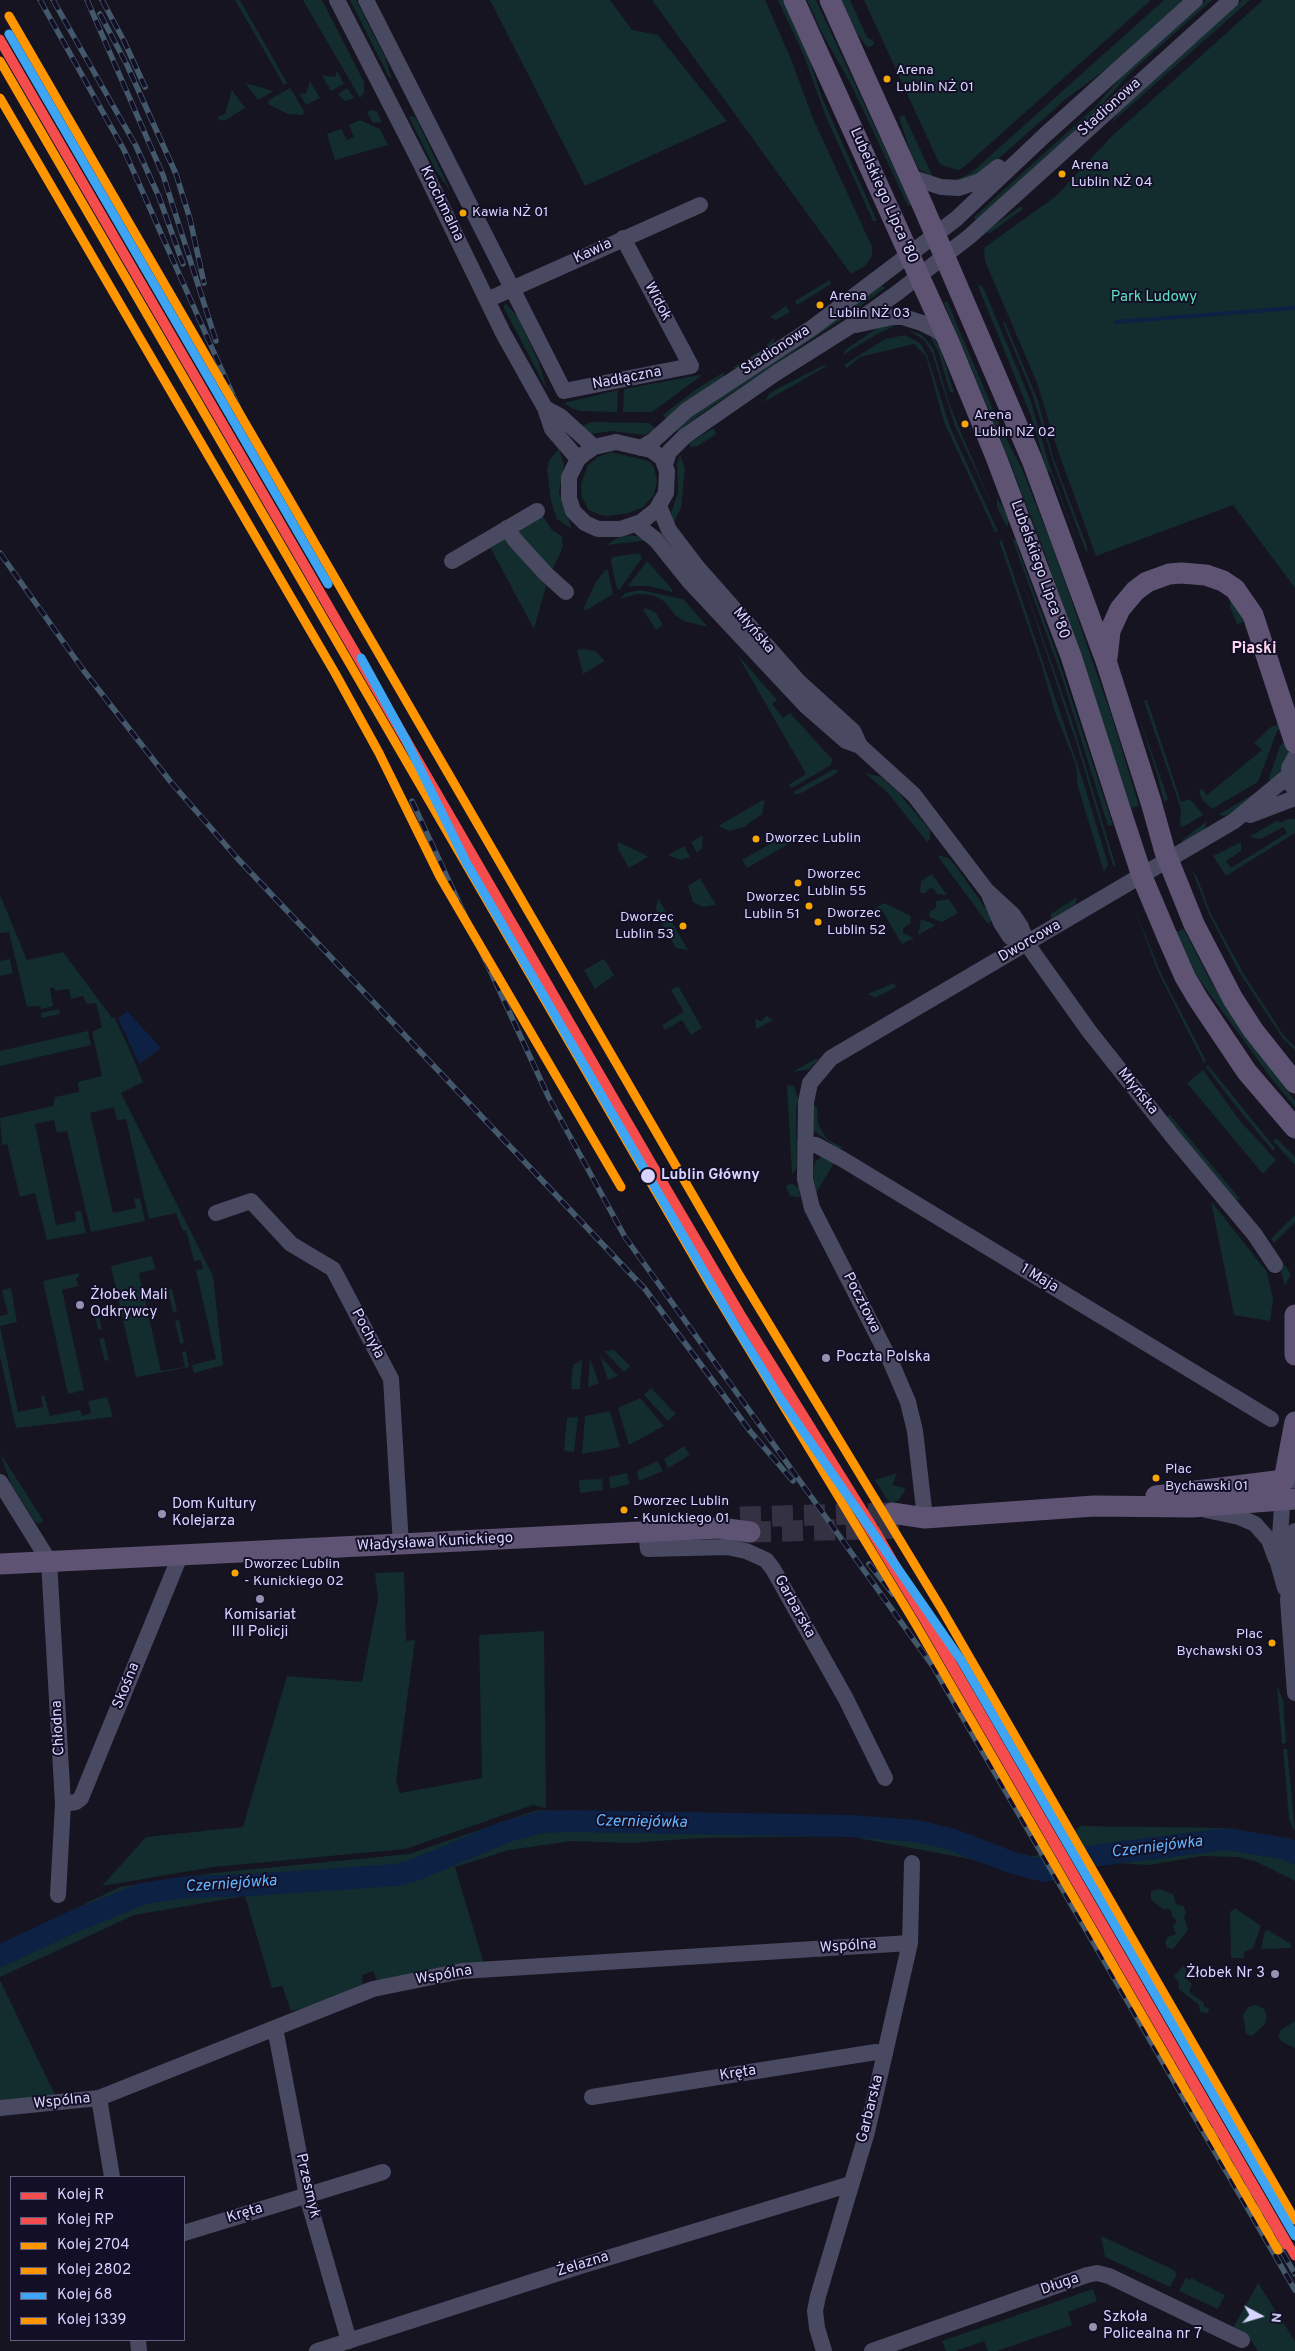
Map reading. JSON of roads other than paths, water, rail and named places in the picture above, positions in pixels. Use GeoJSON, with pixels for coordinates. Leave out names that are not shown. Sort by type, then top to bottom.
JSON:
{"type":"FeatureCollection","features":[{"type":"Feature","properties":{"kind":"main road","name":"Lubelskiego Lipca '80"},"geometry":{"type":"LineString","coordinates":[[794,0],[948,340],[1024,527],[1071,656],[1143,879],[1185,977],[1247,1072],[1295,1128]]}},
{"type":"Feature","properties":{"kind":"main road","name":"Lubelskiego Lipca '80"},"geometry":{"type":"LineString","coordinates":[[830,0],[910,177],[1032,460],[1107,664],[1165,852],[1194,924],[1233,999],[1253,1030],[1295,1083]]}},
{"type":"Feature","properties":{"kind":"main road"},"geometry":{"type":"LineString","coordinates":[[1107,664],[1106,652],[1110,631],[1125,603],[1135,591],[1147,582],[1168,574],[1181,572],[1206,575],[1222,581],[1235,590],[1253,615],[1260,631],[1295,743]]}},
{"type":"Feature","properties":{"kind":"main road"},"geometry":{"type":"LineString","coordinates":[[1295,1315],[1295,1355]]}},
{"type":"Feature","properties":{"kind":"main road"},"geometry":{"type":"LineString","coordinates":[[897,1520],[1094,1506],[1290,1480],[1295,1422]]}},
{"type":"Feature","properties":{"kind":"main road"},"geometry":{"type":"LineString","coordinates":[[1094,1506],[1192,1507],[1289,1501]]}},
{"type":"Feature","properties":{"kind":"main road","name":"Władysława Kunickiego"},"geometry":{"type":"LineString","coordinates":[[0,1564],[720,1528],[745,1524]]}},
{"type":"Feature","properties":{"kind":"street","name":"Krochmalna"},"geometry":{"type":"LineString","coordinates":[[337,0],[421,164],[487,300],[545,408],[552,429],[578,459]]}},
{"type":"Feature","properties":{"kind":"street"},"geometry":{"type":"LineString","coordinates":[[366,0],[512,289]]}},
{"type":"Feature","properties":{"kind":"street","name":"Stadionowa"},"geometry":{"type":"LineString","coordinates":[[641,448],[654,440],[687,410],[812,328],[935,235],[963,212],[1045,135],[1195,0]]}},
{"type":"Feature","properties":{"kind":"street","name":"Stadionowa"},"geometry":{"type":"LineString","coordinates":[[665,464],[669,452],[685,436],[776,373],[849,327],[970,236],[1230,0]]}},
{"type":"Feature","properties":{"kind":"street","name":"Stadionowa"},"geometry":{"type":"LineString","coordinates":[[910,177],[950,188],[970,186],[1045,135]]}},
{"type":"Feature","properties":{"kind":"street","name":"Kawia"},"geometry":{"type":"LineString","coordinates":[[487,300],[623,238],[700,206]]}},
{"type":"Feature","properties":{"kind":"street","name":"Widok"},"geometry":{"type":"LineString","coordinates":[[623,238],[691,366]]}},
{"type":"Feature","properties":{"kind":"street","name":"Nadłączna"},"geometry":{"type":"LineString","coordinates":[[512,289],[564,392],[691,366]]}},
{"type":"Feature","properties":{"kind":"street","name":"Stadionowa"},"geometry":{"type":"LineString","coordinates":[[849,327],[892,317],[903,317],[927,325],[948,340]]}},
{"type":"Feature","properties":{"kind":"street","name":"Krochmalna"},"geometry":{"type":"LineString","coordinates":[[545,408],[560,416],[594,446]]}},
{"type":"Feature","properties":{"kind":"street"},"geometry":{"type":"LineString","coordinates":[[616,442],[641,448],[656,453],[665,464],[667,484],[659,506],[648,518],[620,529],[598,529],[585,523],[577,515],[570,503],[568,487],[571,471],[578,459],[594,446],[616,442]]}},
{"type":"Feature","properties":{"kind":"street","name":"Młyńska"},"geometry":{"type":"LineString","coordinates":[[659,506],[669,530],[702,573],[799,682],[853,731],[860,746]]}},
{"type":"Feature","properties":{"kind":"street"},"geometry":{"type":"LineString","coordinates":[[452,561],[537,511]]}},
{"type":"Feature","properties":{"kind":"street","name":"Młyńska"},"geometry":{"type":"LineString","coordinates":[[636,524],[661,546],[689,581],[806,706],[846,741],[860,746],[914,795],[987,892],[1013,915],[1021,927],[1027,944],[1131,1086],[1255,1235],[1275,1265]]}},
{"type":"Feature","properties":{"kind":"street"},"geometry":{"type":"LineString","coordinates":[[508,528],[515,540],[546,574],[566,592]]}},
{"type":"Feature","properties":{"kind":"street"},"geometry":{"type":"LineString","coordinates":[[1295,757],[1289,768],[1288,776],[1295,792]]}},
{"type":"Feature","properties":{"kind":"street","name":"Dworcowa"},"geometry":{"type":"LineString","coordinates":[[825,1062],[1234,821],[1288,776]]}},
{"type":"Feature","properties":{"kind":"street","name":"Dworcowa"},"geometry":{"type":"LineString","coordinates":[[1234,821],[1295,798]]}},
{"type":"Feature","properties":{"kind":"street","name":"Pocztowa"},"geometry":{"type":"LineString","coordinates":[[825,1062],[813,1076],[807,1090],[805,1179],[812,1208],[890,1360],[908,1402],[915,1431],[925,1518]]}},
{"type":"Feature","properties":{"kind":"street","name":"1 Maja"},"geometry":{"type":"LineString","coordinates":[[805,1144],[816,1145],[842,1159],[1271,1419]]}},
{"type":"Feature","properties":{"kind":"street","name":"Pochyła"},"geometry":{"type":"LineString","coordinates":[[216,1213],[251,1201],[291,1244],[333,1269],[391,1378],[401,1545]]}},
{"type":"Feature","properties":{"kind":"street"},"geometry":{"type":"LineString","coordinates":[[1278,1563],[1289,1501],[1290,1480]]}},
{"type":"Feature","properties":{"kind":"street"},"geometry":{"type":"LineString","coordinates":[[0,1482],[49,1561]]}},
{"type":"Feature","properties":{"kind":"street"},"geometry":{"type":"LineString","coordinates":[[1192,1507],[1239,1517],[1255,1524],[1270,1540],[1288,1600]]}},
{"type":"Feature","properties":{"kind":"street","name":"Garbarska"},"geometry":{"type":"LineString","coordinates":[[646,1531],[648,1549],[727,1548],[746,1551],[766,1560],[773,1569],[843,1694],[885,1778]]}},
{"type":"Feature","properties":{"kind":"street"},"geometry":{"type":"LineString","coordinates":[[1295,1531],[1288,1600],[1295,1693]]}},
{"type":"Feature","properties":{"kind":"street","name":"Skośna"},"geometry":{"type":"LineString","coordinates":[[63,1804],[76,1802],[81,1798],[180,1556]]}},
{"type":"Feature","properties":{"kind":"street","name":"Chłodna"},"geometry":{"type":"LineString","coordinates":[[49,1561],[63,1804],[58,1895]]}},
{"type":"Feature","properties":{"kind":"street","name":"Garbarska"},"geometry":{"type":"LineString","coordinates":[[824,2351],[817,2328],[815,2311],[867,2132],[910,1943],[912,1863]]}},
{"type":"Feature","properties":{"kind":"street","name":"Wspólna"},"geometry":{"type":"LineString","coordinates":[[0,2108],[99,2098],[373,1989],[462,1971],[910,1943]]}},
{"type":"Feature","properties":{"kind":"street","name":"Przesmyk"},"geometry":{"type":"LineString","coordinates":[[275,2028],[307,2196],[349,2342]]}},
{"type":"Feature","properties":{"kind":"street","name":"Kręta"},"geometry":{"type":"LineString","coordinates":[[592,2097],[876,2052],[884,2054]]}},
{"type":"Feature","properties":{"kind":"street"},"geometry":{"type":"LineString","coordinates":[[99,2098],[112,2176]]}},
{"type":"Feature","properties":{"kind":"street","name":"Kręta"},"geometry":{"type":"LineString","coordinates":[[185,2233],[383,2172]]}},
{"type":"Feature","properties":{"kind":"street","name":"Żelazna"},"geometry":{"type":"LineString","coordinates":[[317,2351],[581,2266],[851,2184]]}},
{"type":"Feature","properties":{"kind":"street","name":"Długa"},"geometry":{"type":"LineString","coordinates":[[872,2351],[1078,2278],[1098,2273],[1109,2276],[1242,2340]]}},
{"type":"Feature","properties":{"kind":"water"},"geometry":{"type":"Polygon","coordinates":[[[127,1011],[161,1048],[139,1064],[118,1018],[127,1011]]]}},
{"type":"Feature","properties":{"kind":"waterway"},"geometry":{"type":"LineString","coordinates":[[1116,322],[1295,308]]}},
{"type":"Feature","properties":{"kind":"waterway","name":"Czerniejówka"},"geometry":{"type":"LineString","coordinates":[[0,1956],[68,1924],[142,1894],[187,1887],[251,1885],[396,1875],[415,1870],[505,1832],[542,1822],[850,1826],[916,1831],[951,1839],[1013,1863],[1045,1871],[1087,1857],[1227,1839],[1286,1849],[1295,1853]]}},
{"type":"Feature","properties":{"kind":"tunnel"},"geometry":{"type":"LineString","coordinates":[[740,1517],[892,1513]]}},
{"type":"Feature","properties":{"kind":"tunnel"},"geometry":{"type":"LineString","coordinates":[[750,1532],[902,1528]]}},
{"type":"Feature","properties":{"kind":"railway"},"geometry":{"type":"LineString","coordinates":[[40,0],[124,150],[252,438]]}},
{"type":"Feature","properties":{"kind":"railway"},"geometry":{"type":"LineString","coordinates":[[53,0],[136,146],[159,197],[183,264]]}},
{"type":"Feature","properties":{"kind":"railway"},"geometry":{"type":"LineString","coordinates":[[87,0],[163,175],[216,341]]}},
{"type":"Feature","properties":{"kind":"railway"},"geometry":{"type":"LineString","coordinates":[[102,0],[124,41],[145,87]]}},
{"type":"Feature","properties":{"kind":"railway"},"geometry":{"type":"LineString","coordinates":[[100,14],[127,65],[176,174],[190,219],[204,283]]}},
{"type":"Feature","properties":{"kind":"railway"},"geometry":{"type":"LineString","coordinates":[[0,553],[84,671],[170,781],[237,858],[645,1289],[750,1431],[793,1481]]}},
{"type":"Feature","properties":{"kind":"railway"},"geometry":{"type":"LineString","coordinates":[[412,801],[549,1098],[625,1237],[934,1668],[1295,2290]]}},
{"type":"Feature","properties":{"kind":"railway"},"geometry":{"type":"LineString","coordinates":[[876,1497],[937,1604]]}},
{"type":"Feature","properties":{"kind":"railway"},"geometry":{"type":"LineString","coordinates":[[869,1564],[893,1594]]}},
{"type":"Feature","properties":{"kind":"railway"},"geometry":{"type":"LineString","coordinates":[[1173,2062],[1295,2274]]}},
{"type":"Feature","properties":{"kind":"rail line","name":"2704"},"geometry":{"type":"LineString","coordinates":[[9,16],[738,1273],[941,1608],[1295,2220]]}},
{"type":"Feature","properties":{"kind":"rail line","name":"68"},"geometry":{"type":"LineString","coordinates":[[9,34],[328,584]]}},
{"type":"Feature","properties":{"kind":"rail line","name":"R"},"geometry":{"type":"LineString","coordinates":[[0,39],[654,1167],[743,1318],[878,1535],[1295,2256]]}},
{"type":"Feature","properties":{"kind":"rail line","name":"RP"},"geometry":{"type":"LineString","coordinates":[[0,41],[720,1283],[923,1618],[1286,2245]]}},
{"type":"Feature","properties":{"kind":"rail line","name":"2802"},"geometry":{"type":"LineString","coordinates":[[0,61],[712,1288],[915,1623],[1278,2250]]}},
{"type":"Feature","properties":{"kind":"rail line","name":"1339"},"geometry":{"type":"LineString","coordinates":[[0,98],[335,673],[379,753],[440,877],[621,1187]]}},
{"type":"Feature","properties":{"kind":"rail line","name":"68"},"geometry":{"type":"LineString","coordinates":[[361,658],[406,740],[466,862],[735,1325],[780,1398],[961,1660],[1295,2236]]}},
{"type":"Feature","properties":{"kind":"place","name":"Arena Lublin NŻ 01"},"geometry":{"type":"Point","coordinates":[887,79]}},
{"type":"Feature","properties":{"kind":"place","name":"Arena Lublin NŻ 04"},"geometry":{"type":"Point","coordinates":[1062,174]}},
{"type":"Feature","properties":{"kind":"place","name":"Kawia NŻ 01"},"geometry":{"type":"Point","coordinates":[463,213]}},
{"type":"Feature","properties":{"kind":"place","name":"Arena Lublin NŻ 03"},"geometry":{"type":"Point","coordinates":[820,305]}},
{"type":"Feature","properties":{"kind":"place","name":"Arena Lublin NŻ 02"},"geometry":{"type":"Point","coordinates":[965,424]}},
{"type":"Feature","properties":{"kind":"place","name":"Dworzec Lublin"},"geometry":{"type":"Point","coordinates":[756,839]}},
{"type":"Feature","properties":{"kind":"place","name":"Dworzec Lublin 55"},"geometry":{"type":"Point","coordinates":[798,883]}},
{"type":"Feature","properties":{"kind":"place","name":"Dworzec Lublin 51"},"geometry":{"type":"Point","coordinates":[809,906]}},
{"type":"Feature","properties":{"kind":"place","name":"Dworzec Lublin 52"},"geometry":{"type":"Point","coordinates":[818,922]}},
{"type":"Feature","properties":{"kind":"place","name":"Dworzec Lublin 53"},"geometry":{"type":"Point","coordinates":[683,926]}},
{"type":"Feature","properties":{"kind":"place","name":"Lublin Główny"},"geometry":{"type":"Point","coordinates":[648,1176]}},
{"type":"Feature","properties":{"kind":"place","name":"Żłobek Mali Odkrywcy"},"geometry":{"type":"Point","coordinates":[80,1305]}},
{"type":"Feature","properties":{"kind":"place","name":"Poczta Polska"},"geometry":{"type":"Point","coordinates":[826,1358]}},
{"type":"Feature","properties":{"kind":"place","name":"Plac Bychawski 01"},"geometry":{"type":"Point","coordinates":[1156,1478]}},
{"type":"Feature","properties":{"kind":"place","name":"Dworzec Lublin - Kunickiego 01"},"geometry":{"type":"Point","coordinates":[624,1510]}},
{"type":"Feature","properties":{"kind":"place","name":"Dom Kultury Kolejarza"},"geometry":{"type":"Point","coordinates":[162,1514]}},
{"type":"Feature","properties":{"kind":"place","name":"Dworzec Lublin - Kunickiego 02"},"geometry":{"type":"Point","coordinates":[235,1573]}},
{"type":"Feature","properties":{"kind":"place","name":"Komisariat III Policji"},"geometry":{"type":"Point","coordinates":[260,1599]}},
{"type":"Feature","properties":{"kind":"place","name":"Plac Bychawski 03"},"geometry":{"type":"Point","coordinates":[1272,1643]}},
{"type":"Feature","properties":{"kind":"place","name":"Żłobek Nr 3"},"geometry":{"type":"Point","coordinates":[1275,1974]}},
{"type":"Feature","properties":{"kind":"place","name":"Szkoła Policealna nr 7"},"geometry":{"type":"Point","coordinates":[1093,2327]}},
{"type":"Feature","properties":{"kind":"district","name":"Piaski"},"geometry":{"type":"Point","coordinates":[1254,650]}},
{"type":"Feature","properties":{"kind":"park label","name":"Park Ludowy"},"geometry":{"type":"Point","coordinates":[1154,298]}}]}
